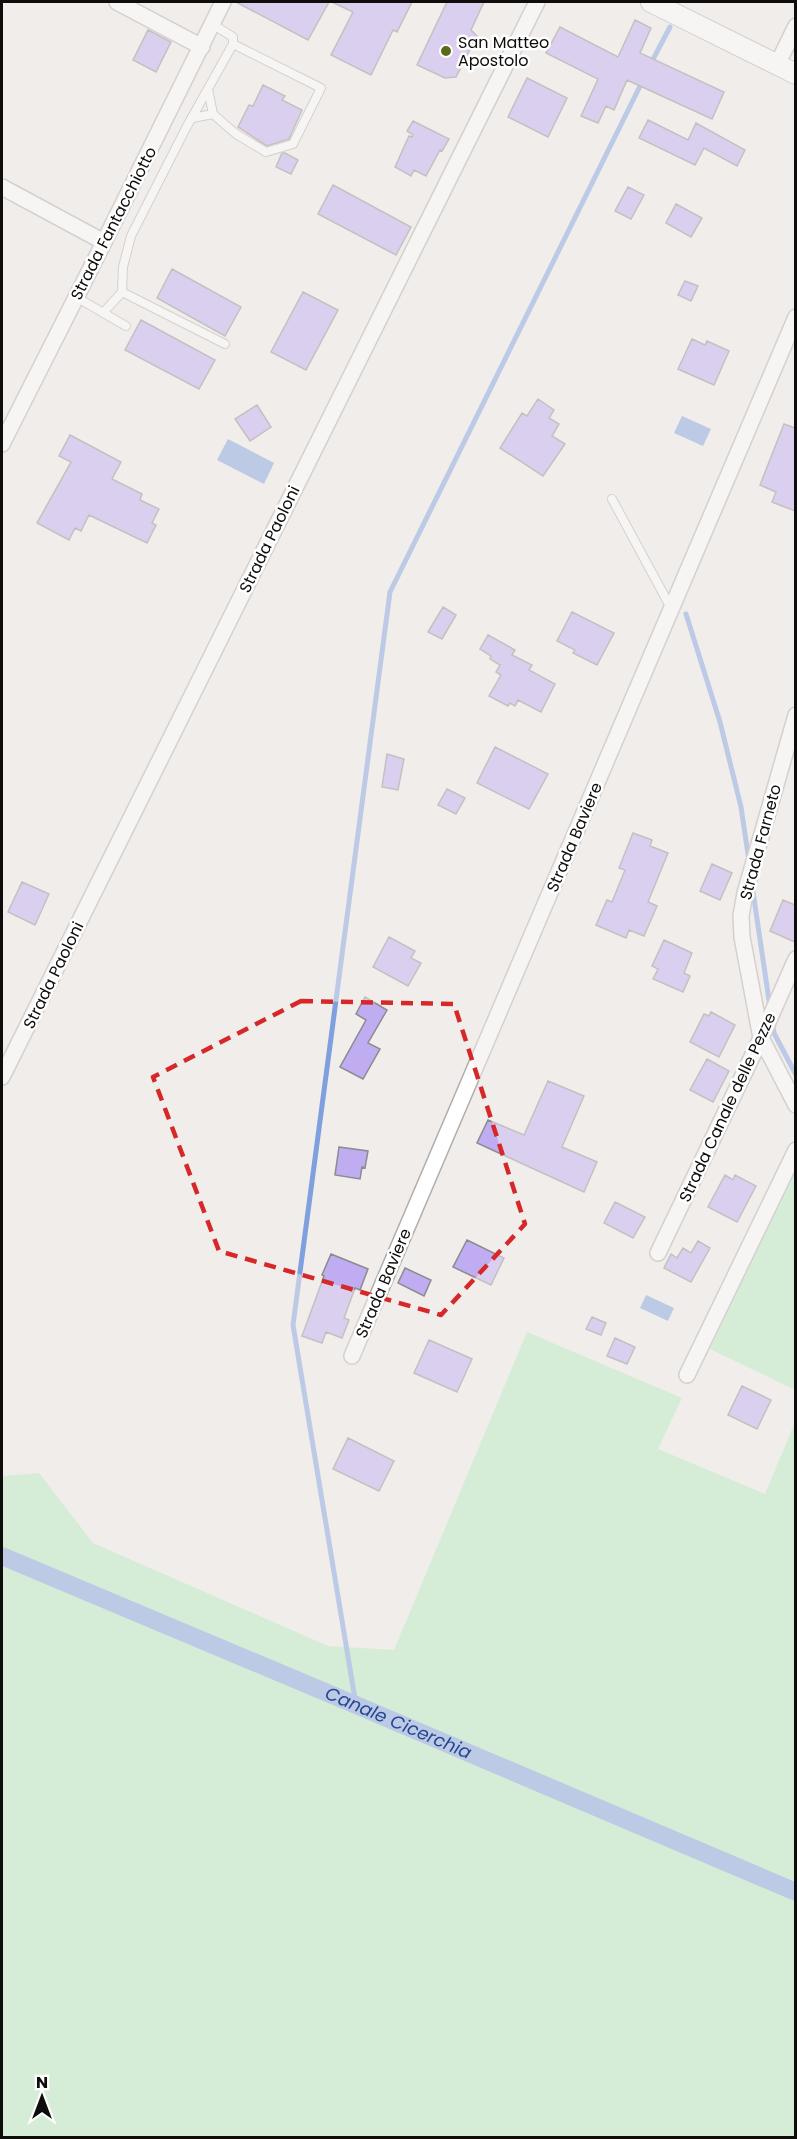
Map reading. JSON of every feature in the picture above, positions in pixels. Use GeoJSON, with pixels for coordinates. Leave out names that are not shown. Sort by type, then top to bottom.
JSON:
{"type":"FeatureCollection","features":[{"type":"Feature","properties":{"kind":"street"},"geometry":{"type":"LineString","coordinates":[[117,2],[202,47]]}},
{"type":"Feature","properties":{"kind":"street","name":"Strada Fantacchiotto"},"geometry":{"type":"LineString","coordinates":[[2,444],[223,2]]}},
{"type":"Feature","properties":{"kind":"street","name":"Strada Paoloni"},"geometry":{"type":"LineString","coordinates":[[2,1077],[537,2]]}},
{"type":"Feature","properties":{"kind":"street"},"geometry":{"type":"LineString","coordinates":[[651,2],[795,74]]}},
{"type":"Feature","properties":{"kind":"street"},"geometry":{"type":"LineString","coordinates":[[777,65],[795,26]]}},
{"type":"Feature","properties":{"kind":"street"},"geometry":{"type":"LineString","coordinates":[[2,187],[104,242]]}},
{"type":"Feature","properties":{"kind":"street","name":"Strada Baviere"},"geometry":{"type":"LineString","coordinates":[[352,1356],[795,317]]}},
{"type":"Feature","properties":{"kind":"street","name":"Strada Farneto"},"geometry":{"type":"LineString","coordinates":[[795,715],[747,885],[741,916],[741,931],[761,1038],[795,1105]]}},
{"type":"Feature","properties":{"kind":"street","name":"Strada Canale delle Pezze"},"geometry":{"type":"LineString","coordinates":[[658,1254],[761,1038],[795,959]]}},
{"type":"Feature","properties":{"kind":"street"},"geometry":{"type":"LineString","coordinates":[[687,1376],[795,1150]]}},
{"type":"Feature","properties":{"kind":"lane"},"geometry":{"type":"LineString","coordinates":[[103,313],[122,291],[123,267],[131,236],[233,44],[233,37],[212,24]]}},
{"type":"Feature","properties":{"kind":"lane"},"geometry":{"type":"LineString","coordinates":[[208,89],[213,114],[236,134],[266,152],[293,144],[321,88],[233,44]]}},
{"type":"Feature","properties":{"kind":"lane"},"geometry":{"type":"LineString","coordinates":[[192,118],[213,114]]}},
{"type":"Feature","properties":{"kind":"lane"},"geometry":{"type":"LineString","coordinates":[[122,291],[225,344]]}},
{"type":"Feature","properties":{"kind":"lane"},"geometry":{"type":"LineString","coordinates":[[76,297],[126,326]]}},
{"type":"Feature","properties":{"kind":"lane"},"geometry":{"type":"LineString","coordinates":[[612,499],[672,609]]}},
{"type":"Feature","properties":{"kind":"highlighted area"},"geometry":{"type":"Polygon","coordinates":[[[301,1001],[454,1004],[525,1224],[441,1315],[219,1251],[153,1077],[301,1001]]]}},
{"type":"Feature","properties":{"kind":"green space"},"geometry":{"type":"Polygon","coordinates":[[[795,1170],[795,1390],[710,1349],[795,1170]]]}},
{"type":"Feature","properties":{"kind":"green space"},"geometry":{"type":"Polygon","coordinates":[[[527,1332],[682,1398],[658,1449],[765,1494],[795,1422],[795,2137],[2,2137],[2,1476],[39,1473],[93,1543],[328,1646],[394,1650],[527,1332]]]}},
{"type":"Feature","properties":{"kind":"water"},"geometry":{"type":"Polygon","coordinates":[[[682,416],[711,429],[703,446],[674,433],[682,416]]]}},
{"type":"Feature","properties":{"kind":"water"},"geometry":{"type":"Polygon","coordinates":[[[228,439],[274,463],[264,484],[217,460],[228,439]]]}},
{"type":"Feature","properties":{"kind":"water"},"geometry":{"type":"Polygon","coordinates":[[[646,1295],[674,1308],[668,1321],[640,1308],[646,1295]]]}},
{"type":"Feature","properties":{"kind":"building"},"geometry":{"type":"Polygon","coordinates":[[[236,2],[329,2],[308,40],[236,2]]]}},
{"type":"Feature","properties":{"kind":"building"},"geometry":{"type":"Polygon","coordinates":[[[332,2],[412,2],[397,32],[393,30],[371,75],[331,55],[353,12],[332,2]]]}},
{"type":"Feature","properties":{"kind":"building","name":"San Matteo Apostolo"},"geometry":{"type":"Polygon","coordinates":[[[447,2],[484,2],[471,30],[477,36],[456,77],[445,78],[417,65],[447,2]]]}},
{"type":"Feature","properties":{"kind":"building"},"geometry":{"type":"Polygon","coordinates":[[[635,20],[651,28],[640,53],[724,92],[712,119],[627,80],[614,110],[606,106],[598,123],[581,116],[598,79],[546,53],[560,27],[618,57],[635,20]]]}},
{"type":"Feature","properties":{"kind":"building"},"geometry":{"type":"Polygon","coordinates":[[[148,30],[171,42],[156,72],[133,60],[148,30]]]}},
{"type":"Feature","properties":{"kind":"building"},"geometry":{"type":"Polygon","coordinates":[[[527,78],[567,98],[548,137],[508,117],[527,78]]]}},
{"type":"Feature","properties":{"kind":"building"},"geometry":{"type":"Polygon","coordinates":[[[263,85],[285,96],[282,100],[302,110],[289,139],[267,146],[238,127],[249,105],[253,106],[263,85]]]}},
{"type":"Feature","properties":{"kind":"building"},"geometry":{"type":"Polygon","coordinates":[[[648,120],[688,140],[696,123],[745,150],[737,166],[704,148],[695,165],[639,138],[648,120]]]}},
{"type":"Feature","properties":{"kind":"building"},"geometry":{"type":"Polygon","coordinates":[[[413,121],[449,139],[442,151],[440,150],[426,176],[414,170],[411,176],[395,167],[409,136],[413,135],[407,131],[413,121]]]}},
{"type":"Feature","properties":{"kind":"building"},"geometry":{"type":"Polygon","coordinates":[[[282,153],[298,160],[291,174],[276,167],[282,153]]]}},
{"type":"Feature","properties":{"kind":"building"},"geometry":{"type":"Polygon","coordinates":[[[333,185],[411,227],[396,255],[318,214],[333,185]]]}},
{"type":"Feature","properties":{"kind":"building"},"geometry":{"type":"Polygon","coordinates":[[[628,187],[644,195],[631,219],[615,211],[628,187]]]}},
{"type":"Feature","properties":{"kind":"building"},"geometry":{"type":"Polygon","coordinates":[[[676,204],[702,218],[691,237],[666,223],[676,204]]]}},
{"type":"Feature","properties":{"kind":"building"},"geometry":{"type":"Polygon","coordinates":[[[172,269],[241,307],[225,336],[157,298],[172,269]]]}},
{"type":"Feature","properties":{"kind":"building"},"geometry":{"type":"Polygon","coordinates":[[[685,281],[698,286],[691,301],[678,295],[685,281]]]}},
{"type":"Feature","properties":{"kind":"building"},"geometry":{"type":"Polygon","coordinates":[[[303,292],[338,310],[306,370],[271,352],[303,292]]]}},
{"type":"Feature","properties":{"kind":"building"},"geometry":{"type":"Polygon","coordinates":[[[141,320],[215,360],[199,389],[125,350],[141,320]]]}},
{"type":"Feature","properties":{"kind":"building"},"geometry":{"type":"Polygon","coordinates":[[[692,339],[705,345],[707,341],[729,351],[714,385],[678,369],[692,339]]]}},
{"type":"Feature","properties":{"kind":"building"},"geometry":{"type":"Polygon","coordinates":[[[538,399],[554,410],[549,418],[559,424],[552,436],[565,444],[543,476],[500,448],[522,413],[527,416],[538,399]]]}},
{"type":"Feature","properties":{"kind":"building"},"geometry":{"type":"Polygon","coordinates":[[[257,405],[271,427],[250,441],[235,419],[257,405]]]}},
{"type":"Feature","properties":{"kind":"building"},"geometry":{"type":"Polygon","coordinates":[[[784,424],[795,428],[795,511],[772,502],[776,492],[760,485],[784,424]]]}},
{"type":"Feature","properties":{"kind":"building"},"geometry":{"type":"Polygon","coordinates":[[[70,435],[121,462],[112,479],[142,494],[140,500],[159,509],[152,523],[156,525],[147,543],[89,515],[81,531],[75,528],[69,540],[37,523],[71,462],[59,456],[70,435]]]}},
{"type":"Feature","properties":{"kind":"building"},"geometry":{"type":"Polygon","coordinates":[[[443,607],[456,615],[442,639],[428,632],[443,607]]]}},
{"type":"Feature","properties":{"kind":"building"},"geometry":{"type":"Polygon","coordinates":[[[572,612],[614,633],[597,665],[573,653],[575,650],[557,641],[572,612]]]}},
{"type":"Feature","properties":{"kind":"building"},"geometry":{"type":"Polygon","coordinates":[[[488,635],[515,650],[512,655],[532,665],[529,670],[555,684],[541,712],[518,700],[515,706],[510,703],[508,706],[489,696],[501,675],[496,672],[500,665],[480,649],[488,635]]]}},
{"type":"Feature","properties":{"kind":"building"},"geometry":{"type":"Polygon","coordinates":[[[495,747],[548,774],[529,809],[477,783],[495,747]]]}},
{"type":"Feature","properties":{"kind":"building"},"geometry":{"type":"Polygon","coordinates":[[[387,754],[404,759],[398,790],[382,787],[387,754]]]}},
{"type":"Feature","properties":{"kind":"building"},"geometry":{"type":"Polygon","coordinates":[[[447,789],[465,798],[456,814],[438,805],[447,789]]]}},
{"type":"Feature","properties":{"kind":"building"},"geometry":{"type":"Polygon","coordinates":[[[633,833],[652,840],[650,846],[668,853],[648,902],[657,906],[644,936],[629,930],[626,938],[596,925],[607,900],[612,902],[625,870],[619,868],[633,833]]]}},
{"type":"Feature","properties":{"kind":"building"},"geometry":{"type":"Polygon","coordinates":[[[712,864],[732,873],[720,900],[700,891],[712,864]]]}},
{"type":"Feature","properties":{"kind":"building"},"geometry":{"type":"Polygon","coordinates":[[[22,882],[49,894],[35,925],[8,912],[22,882]]]}},
{"type":"Feature","properties":{"kind":"building"},"geometry":{"type":"Polygon","coordinates":[[[783,900],[795,905],[795,942],[770,931],[783,900]]]}},
{"type":"Feature","properties":{"kind":"building"},"geometry":{"type":"Polygon","coordinates":[[[389,937],[415,951],[411,958],[421,963],[408,986],[373,967],[389,937]]]}},
{"type":"Feature","properties":{"kind":"building"},"geometry":{"type":"Polygon","coordinates":[[[664,940],[692,953],[684,973],[690,976],[683,992],[653,979],[658,969],[652,966],[664,940]]]}},
{"type":"Feature","properties":{"kind":"building"},"geometry":{"type":"Polygon","coordinates":[[[365,997],[387,1010],[368,1043],[380,1049],[363,1079],[340,1067],[366,1020],[356,1014],[365,997]]]}},
{"type":"Feature","properties":{"kind":"building"},"geometry":{"type":"Polygon","coordinates":[[[711,1012],[735,1025],[719,1057],[690,1042],[704,1014],[709,1016],[711,1012]]]}},
{"type":"Feature","properties":{"kind":"building"},"geometry":{"type":"Polygon","coordinates":[[[707,1059],[729,1071],[713,1102],[690,1090],[707,1059]]]}},
{"type":"Feature","properties":{"kind":"building"},"geometry":{"type":"Polygon","coordinates":[[[548,1081],[584,1096],[562,1147],[597,1162],[584,1192],[477,1143],[488,1120],[524,1135],[548,1081]]]}},
{"type":"Feature","properties":{"kind":"building"},"geometry":{"type":"Polygon","coordinates":[[[339,1147],[368,1151],[360,1179],[335,1175],[339,1147]]]}},
{"type":"Feature","properties":{"kind":"building"},"geometry":{"type":"Polygon","coordinates":[[[725,1175],[733,1180],[735,1175],[756,1186],[737,1222],[708,1207],[725,1175]]]}},
{"type":"Feature","properties":{"kind":"building"},"geometry":{"type":"Polygon","coordinates":[[[615,1202],[645,1217],[633,1238],[604,1223],[615,1202]]]}},
{"type":"Feature","properties":{"kind":"building"},"geometry":{"type":"Polygon","coordinates":[[[467,1240],[504,1258],[491,1285],[453,1267],[467,1240]]]}},
{"type":"Feature","properties":{"kind":"building"},"geometry":{"type":"Polygon","coordinates":[[[698,1241],[710,1248],[691,1282],[664,1268],[671,1254],[677,1258],[683,1248],[691,1253],[698,1241]]]}},
{"type":"Feature","properties":{"kind":"building"},"geometry":{"type":"Polygon","coordinates":[[[331,1254],[368,1269],[360,1290],[355,1288],[344,1318],[349,1320],[342,1338],[326,1332],[322,1343],[302,1336],[331,1254]]]}},
{"type":"Feature","properties":{"kind":"building"},"geometry":{"type":"Polygon","coordinates":[[[405,1268],[431,1280],[424,1296],[398,1283],[405,1268]]]}},
{"type":"Feature","properties":{"kind":"building"},"geometry":{"type":"Polygon","coordinates":[[[592,1317],[606,1323],[601,1335],[586,1329],[592,1317]]]}},
{"type":"Feature","properties":{"kind":"building"},"geometry":{"type":"Polygon","coordinates":[[[615,1338],[635,1347],[627,1364],[607,1356],[615,1338]]]}},
{"type":"Feature","properties":{"kind":"building"},"geometry":{"type":"Polygon","coordinates":[[[429,1340],[472,1359],[457,1392],[414,1373],[429,1340]]]}},
{"type":"Feature","properties":{"kind":"building"},"geometry":{"type":"Polygon","coordinates":[[[742,1386],[771,1400],[757,1429],[728,1415],[742,1386]]]}},
{"type":"Feature","properties":{"kind":"building"},"geometry":{"type":"Polygon","coordinates":[[[348,1438],[394,1461],[379,1491],[333,1469],[348,1438]]]}},
{"type":"Feature","properties":{"kind":"waterway"},"geometry":{"type":"LineString","coordinates":[[650,65],[670,27]]}},
{"type":"Feature","properties":{"kind":"waterway"},"geometry":{"type":"LineString","coordinates":[[356,1705],[293,1325],[390,592],[642,82]]}},
{"type":"Feature","properties":{"kind":"waterway"},"geometry":{"type":"LineString","coordinates":[[686,614],[720,722],[741,807],[749,861]]}},
{"type":"Feature","properties":{"kind":"waterway"},"geometry":{"type":"LineString","coordinates":[[752,885],[770,1007]]}},
{"type":"Feature","properties":{"kind":"waterway"},"geometry":{"type":"LineString","coordinates":[[772,1022],[774,1033],[796,1075]]}},
{"type":"Feature","properties":{"kind":"waterway","name":"Canale Cicerchia"},"geometry":{"type":"LineString","coordinates":[[2,1556],[796,1892]]}},
{"type":"Feature","properties":{"kind":"place","name":"San Matteo Apostolo"},"geometry":{"type":"Point","coordinates":[446,51]}}]}
